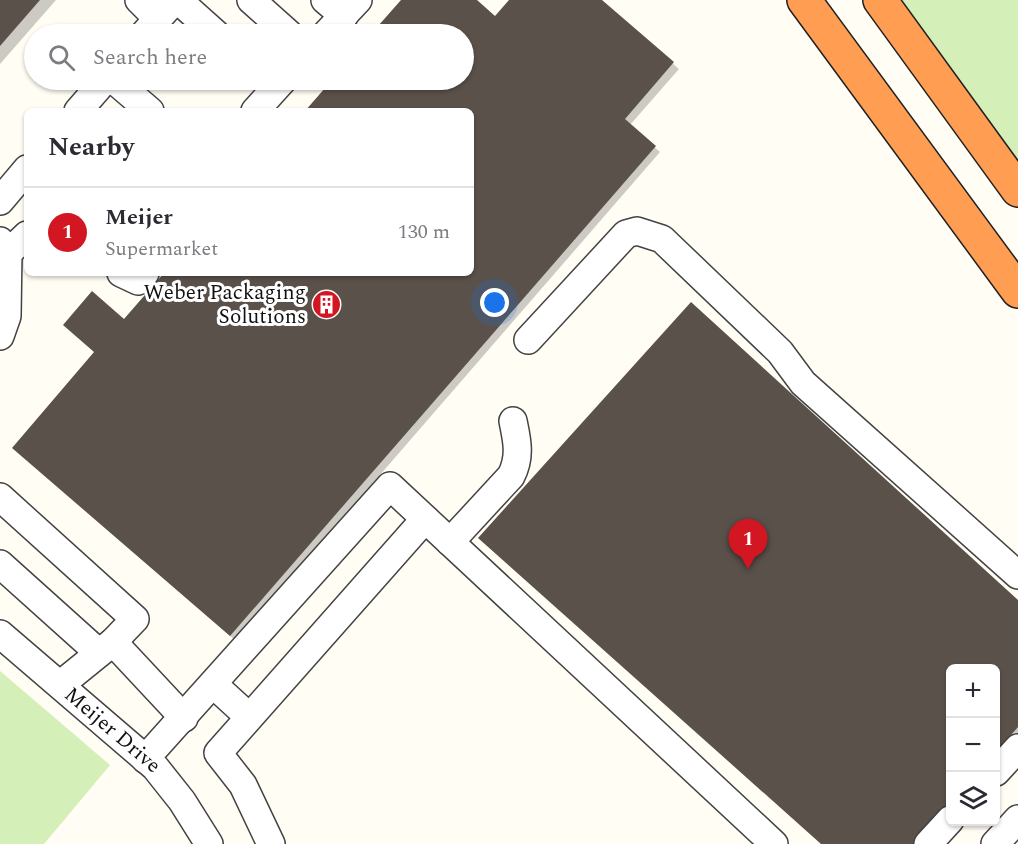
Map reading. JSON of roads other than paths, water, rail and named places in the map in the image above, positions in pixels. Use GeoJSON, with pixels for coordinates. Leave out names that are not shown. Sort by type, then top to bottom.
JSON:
{"type":"FeatureCollection","features":[{"type":"Feature","properties":{"kind":"highway"},"geometry":{"type":"LineString","coordinates":[[804,0],[1018,291]]}},
{"type":"Feature","properties":{"kind":"highway"},"geometry":{"type":"LineString","coordinates":[[880,0],[1018,190]]}},
{"type":"Feature","properties":{"kind":"lane"},"geometry":{"type":"LineString","coordinates":[[139,0],[191,24]]}},
{"type":"Feature","properties":{"kind":"lane"},"geometry":{"type":"LineString","coordinates":[[250,0],[278,24]]}},
{"type":"Feature","properties":{"kind":"lane"},"geometry":{"type":"LineString","coordinates":[[81,108],[96,90]]}},
{"type":"Feature","properties":{"kind":"lane"},"geometry":{"type":"LineString","coordinates":[[126,90],[147,108]]}},
{"type":"Feature","properties":{"kind":"lane"},"geometry":{"type":"LineString","coordinates":[[257,108],[269,90]]}},
{"type":"Feature","properties":{"kind":"lane"},"geometry":{"type":"LineString","coordinates":[[0,201],[24,173]]}},
{"type":"Feature","properties":{"kind":"lane"},"geometry":{"type":"LineString","coordinates":[[528,340],[626,234],[637,231],[662,239],[780,352],[802,383],[1018,575]]}},
{"type":"Feature","properties":{"kind":"lane"},"geometry":{"type":"LineString","coordinates":[[0,336],[7,316],[12,243]]}},
{"type":"Feature","properties":{"kind":"lane"},"geometry":{"type":"LineString","coordinates":[[127,276],[138,281],[142,276]]}},
{"type":"Feature","properties":{"kind":"lane"},"geometry":{"type":"LineString","coordinates":[[450,542],[511,476],[516,466],[518,443],[513,421]]}},
{"type":"Feature","properties":{"kind":"lane"},"geometry":{"type":"LineString","coordinates":[[145,759],[390,486],[774,844]]}},
{"type":"Feature","properties":{"kind":"lane"},"geometry":{"type":"LineString","coordinates":[[0,497],[135,619],[106,648],[60,685]]}},
{"type":"Feature","properties":{"kind":"lane"},"geometry":{"type":"LineString","coordinates":[[271,844],[243,785],[218,753],[248,716],[425,519]]}},
{"type":"Feature","properties":{"kind":"lane"},"geometry":{"type":"LineString","coordinates":[[0,564],[106,648],[184,718]]}},
{"type":"Feature","properties":{"kind":"lane","name":"Meijer Drive"},"geometry":{"type":"LineString","coordinates":[[0,634],[145,759],[182,801],[209,844]]}},
{"type":"Feature","properties":{"kind":"lane"},"geometry":{"type":"LineString","coordinates":[[213,684],[248,716]]}},
{"type":"Feature","properties":{"kind":"lane"},"geometry":{"type":"LineString","coordinates":[[1000,768],[1018,748]]}},
{"type":"Feature","properties":{"kind":"lane"},"geometry":{"type":"LineString","coordinates":[[995,844],[1018,819]]}},
{"type":"Feature","properties":{"kind":"lane"},"geometry":{"type":"LineString","coordinates":[[928,844],[946,825]]}},
{"type":"Feature","properties":{"kind":"place","name":"Weber Packaging Solutions"},"geometry":{"type":"Point","coordinates":[327,305]}},
{"type":"Feature","properties":{"kind":"place","name":"Meijer"},"geometry":{"type":"Point","coordinates":[748,569]}}]}
